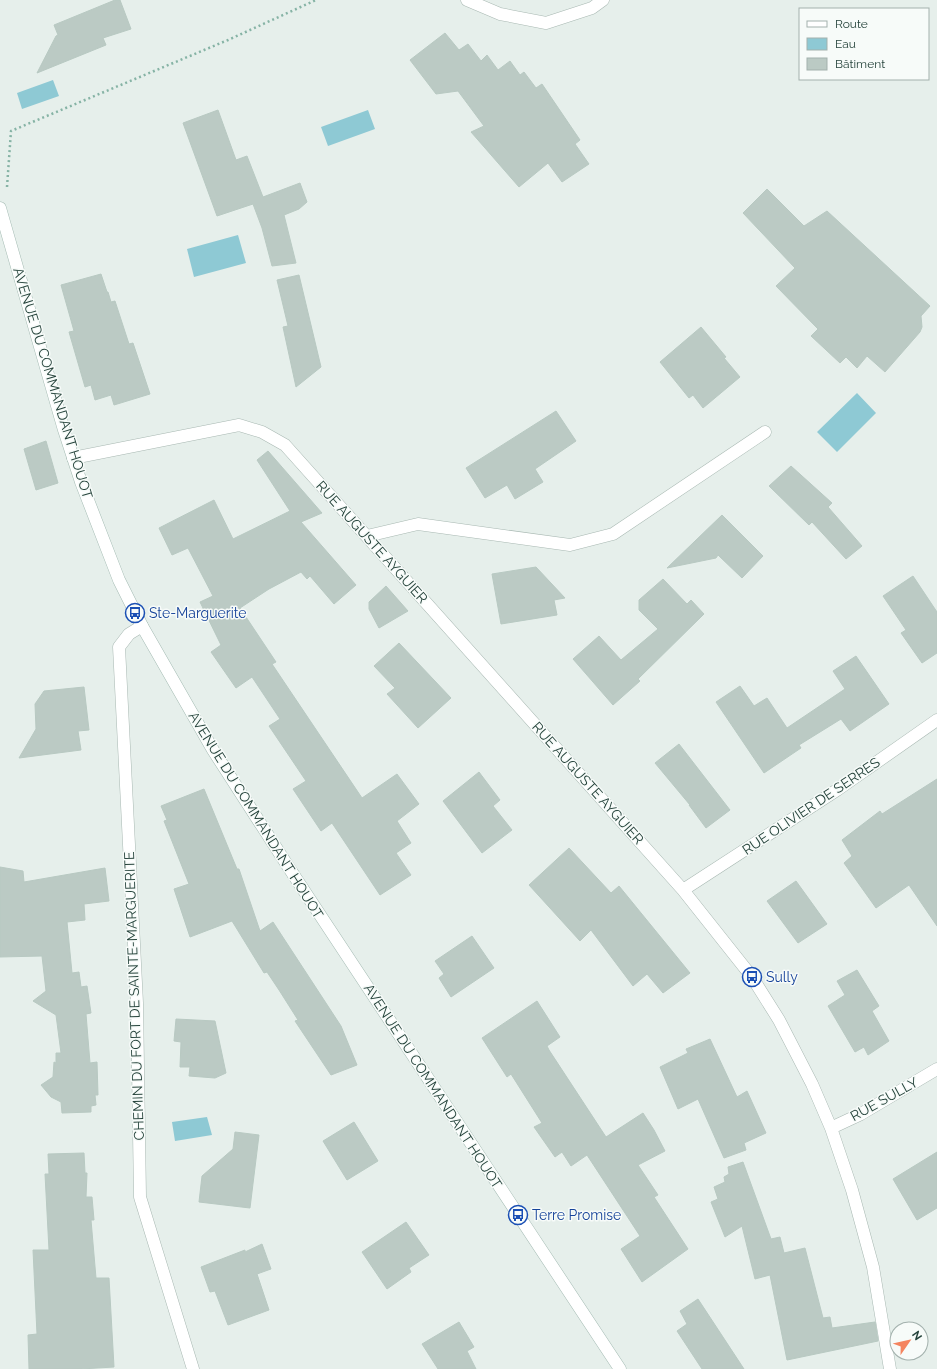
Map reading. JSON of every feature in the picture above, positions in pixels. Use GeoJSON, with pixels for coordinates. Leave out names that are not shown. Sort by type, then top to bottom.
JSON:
{"type":"FeatureCollection","features":[{"type":"Feature","properties":{"kind":"street"},"geometry":{"type":"LineString","coordinates":[[467,0],[500,14],[546,23],[592,8],[603,0]]}},
{"type":"Feature","properties":{"kind":"street","name":"AVENUE DU COMMANDANT HOUOT"},"geometry":{"type":"LineString","coordinates":[[0,208],[62,423],[83,488],[119,580],[142,626],[213,750],[488,1171],[620,1369]]}},
{"type":"Feature","properties":{"kind":"street","name":"RUE AUGUSTE AYGUIER"},"geometry":{"type":"LineString","coordinates":[[73,458],[239,425],[262,432],[285,445],[367,536],[683,890],[752,977],[779,1020],[812,1084],[831,1128],[852,1190],[873,1266],[890,1369]]}},
{"type":"Feature","properties":{"kind":"street"},"geometry":{"type":"LineString","coordinates":[[367,536],[418,524],[570,545],[613,534],[765,432]]}},
{"type":"Feature","properties":{"kind":"street","name":"CHEMIN DU FORT DE SAINTE-MARGUERITE"},"geometry":{"type":"LineString","coordinates":[[142,626],[129,634],[119,647],[138,1003],[140,1197],[193,1369]]}},
{"type":"Feature","properties":{"kind":"street","name":"RUE OLIVIER DE SERRES"},"geometry":{"type":"LineString","coordinates":[[683,890],[837,790],[937,720]]}},
{"type":"Feature","properties":{"kind":"street","name":"RUE SULLY"},"geometry":{"type":"LineString","coordinates":[[831,1128],[861,1114],[937,1069]]}},
{"type":"Feature","properties":{"kind":"path"},"geometry":{"type":"LineString","coordinates":[[4,220],[11,131],[222,43],[316,0]]}},
{"type":"Feature","properties":{"kind":"water"},"geometry":{"type":"Polygon","coordinates":[[[53,80],[59,96],[22,109],[17,93],[53,80]]]}},
{"type":"Feature","properties":{"kind":"water"},"geometry":{"type":"Polygon","coordinates":[[[368,110],[375,129],[328,146],[321,127],[368,110]]]}},
{"type":"Feature","properties":{"kind":"water"},"geometry":{"type":"Polygon","coordinates":[[[238,235],[246,263],[194,277],[187,249],[238,235]]]}},
{"type":"Feature","properties":{"kind":"water"},"geometry":{"type":"Polygon","coordinates":[[[857,393],[876,413],[837,452],[817,432],[857,393]]]}},
{"type":"Feature","properties":{"kind":"water"},"geometry":{"type":"Polygon","coordinates":[[[207,1117],[212,1135],[175,1141],[172,1122],[207,1117]]]}},
{"type":"Feature","properties":{"kind":"building"},"geometry":{"type":"Polygon","coordinates":[[[115,0],[120,0],[131,29],[103,38],[106,45],[37,73],[56,36],[58,35],[54,25],[115,0]]]}},
{"type":"Feature","properties":{"kind":"building"},"geometry":{"type":"Polygon","coordinates":[[[445,33],[459,50],[468,44],[481,61],[487,55],[498,70],[510,61],[520,75],[524,72],[536,88],[542,84],[580,140],[575,144],[589,164],[562,182],[548,163],[519,187],[471,132],[484,126],[458,91],[436,94],[410,60],[445,33]]]}},
{"type":"Feature","properties":{"kind":"building"},"geometry":{"type":"Polygon","coordinates":[[[218,110],[236,160],[247,156],[263,197],[300,183],[307,202],[299,209],[284,215],[296,263],[272,266],[262,228],[253,204],[217,216],[183,123],[218,110]]]}},
{"type":"Feature","properties":{"kind":"building"},"geometry":{"type":"Polygon","coordinates":[[[767,189],[804,226],[827,211],[930,306],[921,316],[922,327],[920,332],[885,372],[867,356],[857,368],[846,357],[840,363],[811,336],[818,329],[776,286],[795,268],[743,213],[767,189]]]}},
{"type":"Feature","properties":{"kind":"building"},"geometry":{"type":"Polygon","coordinates":[[[101,274],[111,302],[115,301],[129,344],[133,343],[150,394],[114,405],[111,395],[95,400],[91,385],[85,387],[69,332],[74,331],[61,285],[101,274]]]}},
{"type":"Feature","properties":{"kind":"building"},"geometry":{"type":"Polygon","coordinates":[[[299,275],[321,367],[296,387],[283,327],[288,326],[277,280],[299,275]]]}},
{"type":"Feature","properties":{"kind":"building"},"geometry":{"type":"Polygon","coordinates":[[[701,327],[726,357],[724,358],[740,377],[703,408],[693,395],[689,398],[660,362],[701,327]]]}},
{"type":"Feature","properties":{"kind":"building"},"geometry":{"type":"Polygon","coordinates":[[[556,411],[576,441],[535,469],[543,482],[515,499],[507,485],[485,498],[466,468],[556,411]]]}},
{"type":"Feature","properties":{"kind":"building"},"geometry":{"type":"Polygon","coordinates":[[[46,441],[58,483],[36,490],[24,449],[46,441]]]}},
{"type":"Feature","properties":{"kind":"building"},"geometry":{"type":"Polygon","coordinates":[[[268,451],[322,513],[301,522],[356,585],[334,604],[310,576],[307,579],[301,572],[269,589],[240,608],[276,662],[272,664],[362,798],[397,774],[419,804],[397,821],[411,843],[396,853],[411,875],[380,895],[332,823],[321,831],[293,789],[306,781],[269,726],[280,719],[252,677],[236,688],[211,652],[221,645],[200,602],[213,596],[188,548],[172,555],[159,528],[214,500],[233,539],[290,511],[257,460],[268,451]]]}},
{"type":"Feature","properties":{"kind":"building"},"geometry":{"type":"Polygon","coordinates":[[[791,466],[832,503],[828,507],[862,546],[846,559],[812,522],[809,525],[769,486],[791,466]]]}},
{"type":"Feature","properties":{"kind":"building"},"geometry":{"type":"Polygon","coordinates":[[[722,515],[763,556],[742,578],[718,555],[716,558],[667,568],[722,515]]]}},
{"type":"Feature","properties":{"kind":"building"},"geometry":{"type":"Polygon","coordinates":[[[536,567],[565,598],[554,600],[557,615],[501,624],[492,574],[536,567]]]}},
{"type":"Feature","properties":{"kind":"building"},"geometry":{"type":"Polygon","coordinates":[[[913,576],[937,612],[937,653],[922,663],[901,633],[906,630],[883,596],[913,576]]]}},
{"type":"Feature","properties":{"kind":"building"},"geometry":{"type":"Polygon","coordinates":[[[663,579],[687,604],[691,600],[704,614],[638,679],[640,681],[613,705],[573,659],[599,636],[621,660],[658,629],[639,610],[639,600],[663,579]]]}},
{"type":"Feature","properties":{"kind":"building"},"geometry":{"type":"Polygon","coordinates":[[[386,586],[408,611],[379,628],[369,609],[369,602],[386,586]]]}},
{"type":"Feature","properties":{"kind":"building"},"geometry":{"type":"Polygon","coordinates":[[[399,643],[451,698],[418,728],[387,694],[395,688],[374,666],[399,643]]]}},
{"type":"Feature","properties":{"kind":"building"},"geometry":{"type":"Polygon","coordinates":[[[856,656],[889,704],[850,731],[841,719],[799,745],[801,748],[764,773],[716,702],[740,686],[754,706],[767,698],[787,728],[845,689],[833,671],[856,656]]]}},
{"type":"Feature","properties":{"kind":"building"},"geometry":{"type":"Polygon","coordinates":[[[84,687],[89,730],[78,731],[81,750],[19,758],[36,729],[35,704],[44,691],[84,687]]]}},
{"type":"Feature","properties":{"kind":"building"},"geometry":{"type":"Polygon","coordinates":[[[679,744],[730,810],[706,828],[690,805],[655,763],[679,744]]]}},
{"type":"Feature","properties":{"kind":"building"},"geometry":{"type":"Polygon","coordinates":[[[479,772],[500,800],[493,806],[512,830],[482,853],[443,801],[479,772]]]}},
{"type":"Feature","properties":{"kind":"building"},"geometry":{"type":"Polygon","coordinates":[[[937,779],[937,926],[909,885],[876,908],[844,863],[852,856],[842,840],[880,811],[882,814],[937,779]]]}},
{"type":"Feature","properties":{"kind":"building"},"geometry":{"type":"Polygon","coordinates":[[[204,789],[237,869],[239,869],[260,931],[273,922],[341,1026],[357,1065],[331,1075],[295,1021],[298,1020],[279,990],[267,972],[264,973],[232,921],[190,937],[174,889],[189,884],[164,821],[167,820],[161,806],[204,789]]]}},
{"type":"Feature","properties":{"kind":"building"},"geometry":{"type":"Polygon","coordinates":[[[569,848],[611,893],[619,886],[690,973],[663,993],[647,974],[633,986],[591,930],[580,941],[529,885],[569,848]]]}},
{"type":"Feature","properties":{"kind":"building"},"geometry":{"type":"Polygon","coordinates":[[[0,867],[23,871],[24,882],[105,868],[109,901],[84,904],[85,920],[67,922],[72,973],[79,972],[81,987],[87,986],[91,1013],[86,1014],[90,1063],[97,1062],[98,1095],[95,1095],[96,1105],[91,1106],[91,1112],[62,1113],[61,1102],[51,1097],[41,1085],[53,1077],[54,1062],[56,1063],[56,1053],[61,1053],[56,1015],[33,1001],[46,991],[42,956],[0,957],[0,867]]]}},
{"type":"Feature","properties":{"kind":"building"},"geometry":{"type":"Polygon","coordinates":[[[796,881],[827,924],[798,943],[767,901],[796,881]]]}},
{"type":"Feature","properties":{"kind":"building"},"geometry":{"type":"Polygon","coordinates":[[[472,936],[494,968],[451,997],[439,978],[444,974],[435,961],[472,936]]]}},
{"type":"Feature","properties":{"kind":"building"},"geometry":{"type":"Polygon","coordinates":[[[857,970],[879,1006],[872,1011],[889,1041],[868,1055],[864,1047],[855,1052],[828,1006],[845,995],[837,981],[857,970]]]}},
{"type":"Feature","properties":{"kind":"building"},"geometry":{"type":"Polygon","coordinates":[[[537,1001],[560,1037],[547,1046],[549,1050],[606,1137],[643,1113],[665,1151],[638,1165],[658,1195],[654,1197],[688,1249],[642,1282],[621,1249],[640,1236],[587,1155],[571,1166],[562,1152],[555,1157],[534,1127],[542,1123],[511,1074],[507,1077],[482,1038],[537,1001]]]}},
{"type":"Feature","properties":{"kind":"building"},"geometry":{"type":"Polygon","coordinates":[[[176,1019],[215,1021],[226,1073],[215,1078],[189,1076],[190,1067],[180,1067],[181,1042],[174,1041],[176,1019]]]}},
{"type":"Feature","properties":{"kind":"building"},"geometry":{"type":"Polygon","coordinates":[[[710,1039],[737,1097],[747,1091],[766,1133],[744,1143],[746,1150],[724,1158],[698,1099],[678,1109],[660,1067],[688,1053],[686,1049],[710,1039]]]}},
{"type":"Feature","properties":{"kind":"building"},"geometry":{"type":"Polygon","coordinates":[[[354,1122],[378,1161],[347,1180],[323,1141],[354,1122]]]}},
{"type":"Feature","properties":{"kind":"building"},"geometry":{"type":"Polygon","coordinates":[[[235,1132],[259,1135],[250,1208],[199,1202],[202,1176],[233,1149],[235,1132]]]}},
{"type":"Feature","properties":{"kind":"building"},"geometry":{"type":"Polygon","coordinates":[[[937,1152],[937,1208],[917,1220],[893,1179],[937,1152]]]}},
{"type":"Feature","properties":{"kind":"building"},"geometry":{"type":"Polygon","coordinates":[[[84,1153],[85,1173],[87,1173],[86,1197],[92,1197],[94,1220],[91,1220],[96,1278],[109,1278],[114,1367],[81,1369],[29,1369],[28,1335],[37,1334],[33,1250],[49,1250],[45,1174],[49,1174],[48,1154],[84,1153]]]}},
{"type":"Feature","properties":{"kind":"building"},"geometry":{"type":"Polygon","coordinates":[[[743,1162],[771,1239],[780,1237],[784,1253],[805,1248],[823,1318],[830,1317],[832,1328],[875,1322],[878,1341],[787,1360],[770,1275],[755,1279],[742,1226],[725,1237],[711,1202],[718,1199],[714,1187],[725,1182],[724,1177],[729,1174],[728,1167],[743,1162]]]}},
{"type":"Feature","properties":{"kind":"building"},"geometry":{"type":"Polygon","coordinates":[[[406,1222],[429,1255],[409,1268],[411,1272],[387,1289],[362,1252],[406,1222]]]}},
{"type":"Feature","properties":{"kind":"building"},"geometry":{"type":"Polygon","coordinates":[[[262,1244],[271,1269],[257,1274],[269,1310],[228,1325],[215,1291],[210,1292],[201,1267],[245,1250],[245,1252],[262,1244]]]}},
{"type":"Feature","properties":{"kind":"building"},"geometry":{"type":"Polygon","coordinates":[[[698,1299],[744,1369],[702,1369],[677,1331],[687,1324],[680,1311],[698,1299]]]}},
{"type":"Feature","properties":{"kind":"building"},"geometry":{"type":"Polygon","coordinates":[[[459,1322],[474,1347],[467,1351],[476,1369],[438,1369],[422,1344],[459,1322]]]}},
{"type":"Feature","properties":{"kind":"place","name":"Ste-Marguerite"},"geometry":{"type":"Point","coordinates":[135,613]}},
{"type":"Feature","properties":{"kind":"place","name":"Sully"},"geometry":{"type":"Point","coordinates":[752,977]}},
{"type":"Feature","properties":{"kind":"place","name":"Terre Promise"},"geometry":{"type":"Point","coordinates":[518,1215]}}]}
